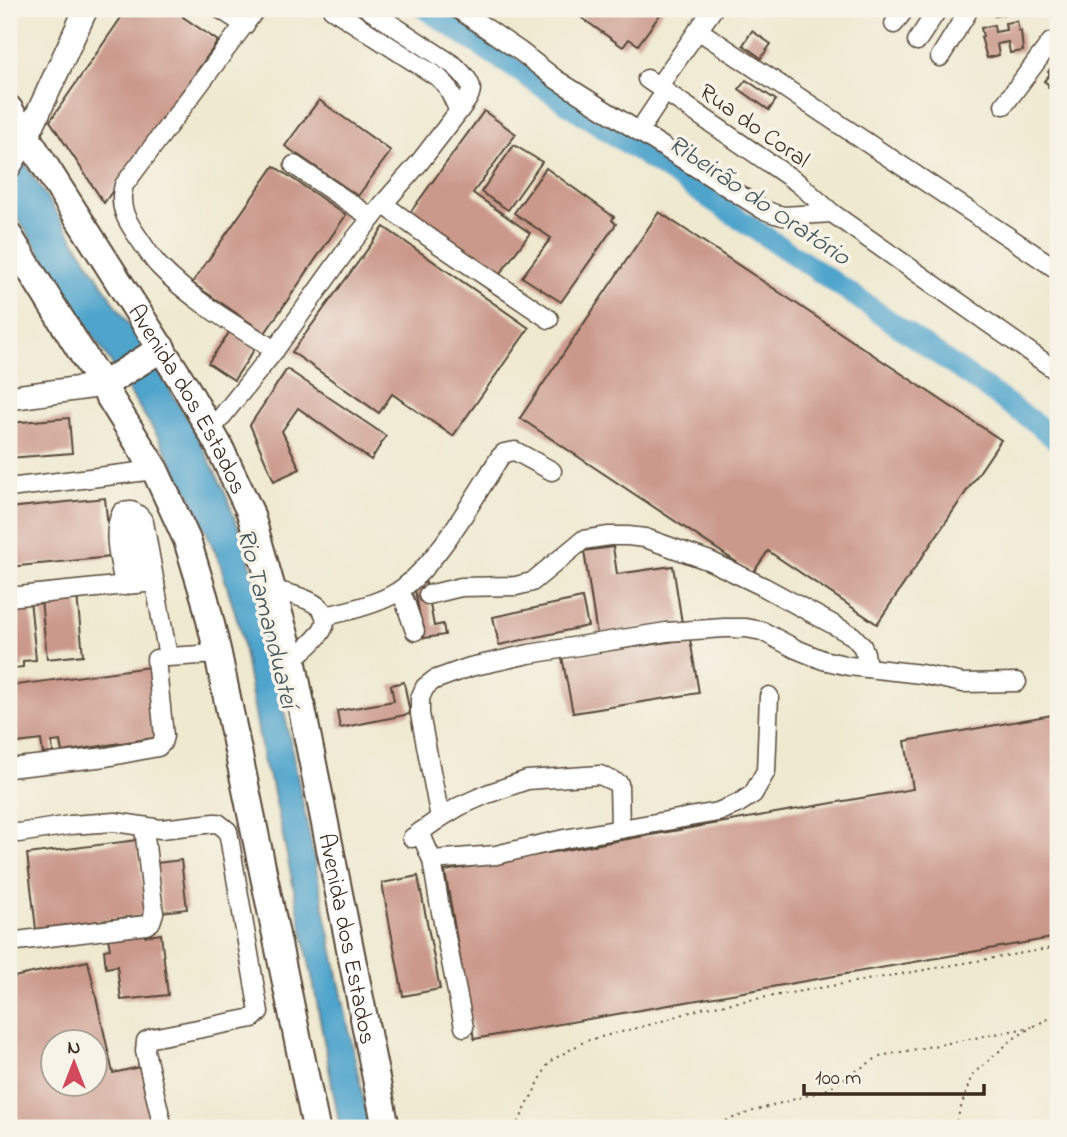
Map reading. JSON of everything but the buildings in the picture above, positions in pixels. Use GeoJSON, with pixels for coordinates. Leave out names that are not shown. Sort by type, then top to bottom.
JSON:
{"type":"FeatureCollection","features":[{"type":"Feature","properties":{"kind":"highway","name":"Avenida dos Estados"},"geometry":{"type":"LineString","coordinates":[[9,109],[19,151],[211,430],[250,512],[292,659],[386,1128]]}},
{"type":"Feature","properties":{"kind":"highway"},"geometry":{"type":"LineString","coordinates":[[9,236],[109,381],[155,470],[187,540],[218,654],[316,1128]]}},
{"type":"Feature","properties":{"kind":"highway"},"geometry":{"type":"LineString","coordinates":[[109,381],[156,351]]}},
{"type":"Feature","properties":{"kind":"main road"},"geometry":{"type":"LineString","coordinates":[[19,151],[86,9]]}},
{"type":"Feature","properties":{"kind":"main road"},"geometry":{"type":"LineString","coordinates":[[9,398],[109,381]]}},
{"type":"Feature","properties":{"kind":"street"},"geometry":{"type":"LineString","coordinates":[[220,9],[245,25]]}},
{"type":"Feature","properties":{"kind":"street"},"geometry":{"type":"LineString","coordinates":[[256,9],[124,186],[121,195],[131,228],[158,265],[207,307],[275,350]]}},
{"type":"Feature","properties":{"kind":"street"},"geometry":{"type":"LineString","coordinates":[[332,9],[439,78],[447,86],[458,111]]}},
{"type":"Feature","properties":{"kind":"street"},"geometry":{"type":"LineString","coordinates":[[211,430],[275,350],[377,211],[419,163],[468,99],[471,83],[455,66],[368,9]]}},
{"type":"Feature","properties":{"kind":"street"},"geometry":{"type":"LineString","coordinates":[[458,9],[557,80],[762,209],[778,215],[832,214]]}},
{"type":"Feature","properties":{"kind":"street"},"geometry":{"type":"LineString","coordinates":[[639,131],[657,86],[713,9]]}},
{"type":"Feature","properties":{"kind":"street"},"geometry":{"type":"LineString","coordinates":[[894,24],[905,9]]}},
{"type":"Feature","properties":{"kind":"street"},"geometry":{"type":"LineString","coordinates":[[917,41],[938,9]]}},
{"type":"Feature","properties":{"kind":"street"},"geometry":{"type":"LineString","coordinates":[[940,57],[967,13]]}},
{"type":"Feature","properties":{"kind":"street"},"geometry":{"type":"LineString","coordinates":[[698,30],[1058,270]]}},
{"type":"Feature","properties":{"kind":"street"},"geometry":{"type":"LineString","coordinates":[[1004,105],[1051,42]]}},
{"type":"Feature","properties":{"kind":"street","name":"Rua do Coral"},"geometry":{"type":"LineString","coordinates":[[657,86],[798,183],[832,214],[1058,372]]}},
{"type":"Feature","properties":{"kind":"street"},"geometry":{"type":"LineString","coordinates":[[294,165],[437,243],[549,319]]}},
{"type":"Feature","properties":{"kind":"street"},"geometry":{"type":"LineString","coordinates":[[415,631],[410,597],[413,579],[441,547],[500,457],[504,453],[515,451],[552,471]]}},
{"type":"Feature","properties":{"kind":"street"},"geometry":{"type":"LineString","coordinates":[[9,488],[155,470]]}},
{"type":"Feature","properties":{"kind":"street"},"geometry":{"type":"LineString","coordinates":[[131,510],[139,584],[168,657],[218,654]]}},
{"type":"Feature","properties":{"kind":"street"},"geometry":{"type":"LineString","coordinates":[[325,615],[461,587],[516,586],[532,582],[583,540],[609,536],[637,537],[710,561],[834,625],[853,636],[862,646],[867,667]]}},
{"type":"Feature","properties":{"kind":"street"},"geometry":{"type":"LineString","coordinates":[[9,597],[139,584]]}},
{"type":"Feature","properties":{"kind":"street"},"geometry":{"type":"LineString","coordinates":[[274,590],[308,600],[323,609],[325,615],[326,624],[319,636],[292,659]]}},
{"type":"Feature","properties":{"kind":"street"},"geometry":{"type":"LineString","coordinates":[[440,818],[420,714],[421,698],[425,687],[434,680],[470,667],[529,654],[666,632],[746,628],[762,631],[823,660],[849,666],[921,674],[963,683],[1017,682]]}},
{"type":"Feature","properties":{"kind":"street"},"geometry":{"type":"LineString","coordinates":[[9,768],[106,757],[158,747],[164,736],[156,659]]}},
{"type":"Feature","properties":{"kind":"street"},"geometry":{"type":"LineString","coordinates":[[432,860],[496,855],[564,839],[718,812],[739,803],[753,794],[766,771],[769,696]]}},
{"type":"Feature","properties":{"kind":"street"},"geometry":{"type":"LineString","coordinates":[[464,1027],[432,860],[416,835],[440,818],[487,794],[527,780],[600,775],[619,784],[620,829]]}},
{"type":"Feature","properties":{"kind":"street"},"geometry":{"type":"LineString","coordinates":[[9,832],[115,822],[161,829],[218,823],[228,831],[259,1012],[253,1018],[146,1041],[145,1051],[163,1128]]}},
{"type":"Feature","properties":{"kind":"street"},"geometry":{"type":"LineString","coordinates":[[9,942],[146,925],[150,922],[154,913],[145,828]]}},
{"type":"Feature","properties":{"kind":"path"},"geometry":{"type":"LineString","coordinates":[[522,1128],[518,1123],[549,1062],[585,1041],[703,1008],[1058,947]]}},
{"type":"Feature","properties":{"kind":"path"},"geometry":{"type":"LineString","coordinates":[[954,1128],[972,1074],[1013,1039],[1058,1014]]}},
{"type":"Feature","properties":{"kind":"path"},"geometry":{"type":"LineString","coordinates":[[706,1128],[827,1090],[880,1056],[1032,1027]]}},
{"type":"Feature","properties":{"kind":"water"},"geometry":{"type":"Polygon","coordinates":[[[9,139],[193,428],[223,488],[246,547],[268,633],[369,1128],[340,1128],[272,783],[265,769],[240,629],[220,563],[193,501],[159,438],[9,204],[9,139]]]}},
{"type":"Feature","properties":{"kind":"waterway","name":"Ribeirão do Oratório"},"geometry":{"type":"LineString","coordinates":[[425,9],[846,290],[1034,422],[1058,442]]}},
{"type":"Feature","properties":{"kind":"water label","name":"Rio Tamanduateí"},"geometry":{"type":"Point","coordinates":[269,618]}}]}
